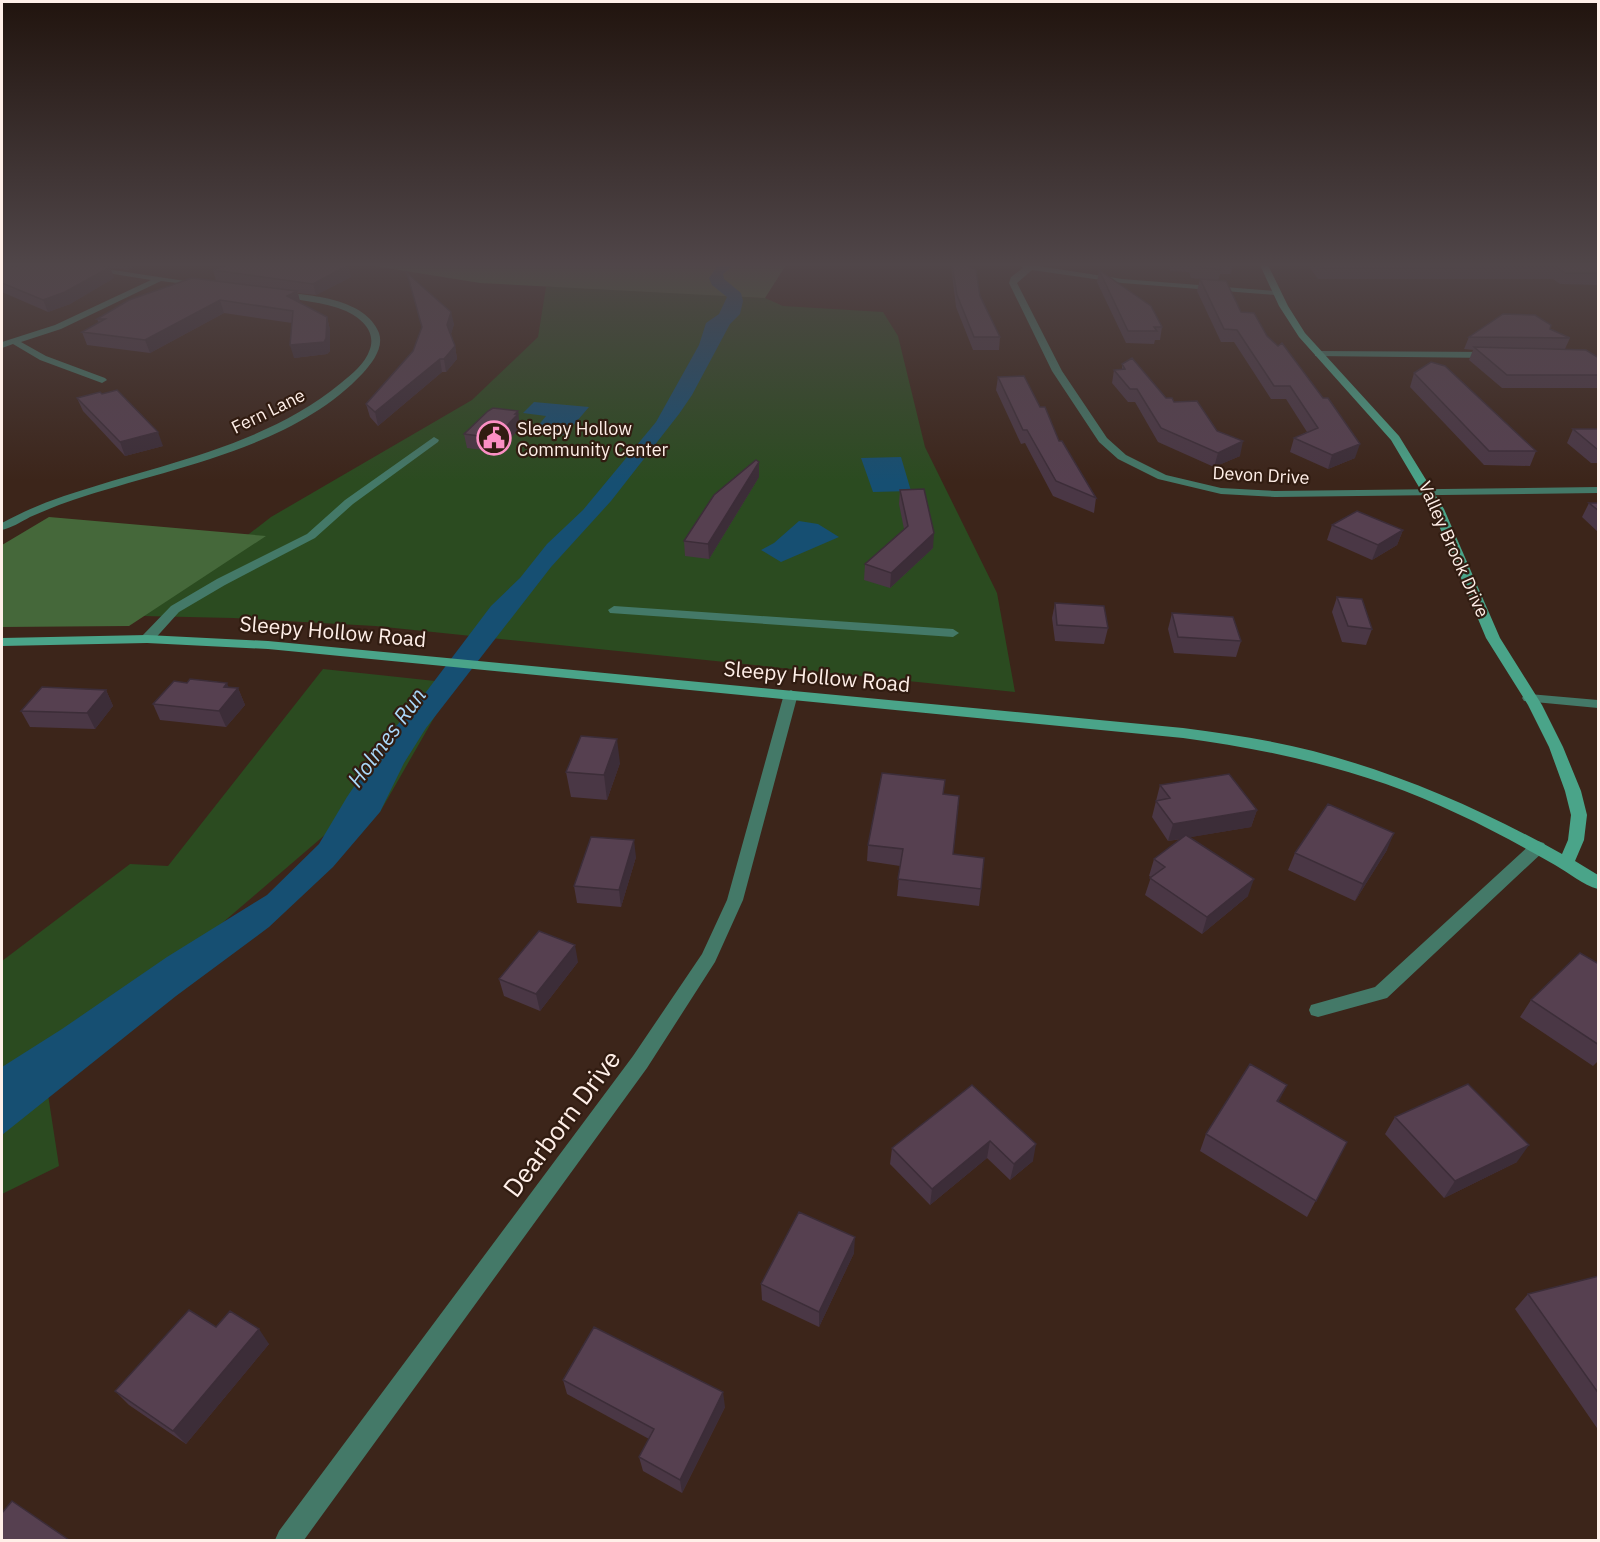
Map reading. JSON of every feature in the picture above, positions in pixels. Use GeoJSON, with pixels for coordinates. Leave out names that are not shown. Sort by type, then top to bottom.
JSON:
{"type":"FeatureCollection","features":[{"type":"Feature","properties":{"kind":"main road","name":"Valley Brook Drive"},"geometry":{"type":"LineString","coordinates":[[1304,337],[1395,438],[1431,493],[1493,638],[1530,698],[1556,747],[1573,791],[1579,815],[1576,840],[1566,863]]}},
{"type":"Feature","properties":{"kind":"main road","name":"Sleepy Hollow Road"},"geometry":{"type":"LineString","coordinates":[[2,642],[147,639],[268,645],[1183,733],[1259,744],[1332,761],[1403,784],[1461,808],[1538,847],[1599,883]]}},
{"type":"Feature","properties":{"kind":"street"},"geometry":{"type":"LineString","coordinates":[[2,345],[27,337]]}},
{"type":"Feature","properties":{"kind":"street","name":"Fern Lane"},"geometry":{"type":"LineString","coordinates":[[2,527],[68,498],[196,459],[266,432],[297,417],[333,395],[364,367],[376,345],[375,337]]}},
{"type":"Feature","properties":{"kind":"street","name":"Devon Drive"},"geometry":{"type":"LineString","coordinates":[[1040,337],[1057,371],[1103,441],[1136,466],[1178,482],[1221,491],[1275,494],[1599,490]]}},
{"type":"Feature","properties":{"kind":"street"},"geometry":{"type":"LineString","coordinates":[[14,341],[43,358],[102,380]]}},
{"type":"Feature","properties":{"kind":"street"},"geometry":{"type":"LineString","coordinates":[[1318,354],[1500,355]]}},
{"type":"Feature","properties":{"kind":"street"},"geometry":{"type":"LineString","coordinates":[[147,639],[175,609],[221,582],[311,536],[349,502],[434,440]]}},
{"type":"Feature","properties":{"kind":"street"},"geometry":{"type":"LineString","coordinates":[[614,610],[953,633]]}},
{"type":"Feature","properties":{"kind":"street","name":"Dearborn Drive"},"geometry":{"type":"LineString","coordinates":[[288,1540],[640,1062],[709,957],[735,900],[791,694]]}},
{"type":"Feature","properties":{"kind":"street"},"geometry":{"type":"LineString","coordinates":[[1530,698],[1599,704]]}},
{"type":"Feature","properties":{"kind":"street"},"geometry":{"type":"LineString","coordinates":[[1318,1011],[1381,993],[1538,847]]}},
{"type":"Feature","properties":{"kind":"green space"},"geometry":{"type":"Polygon","coordinates":[[[538,337],[898,337],[925,447],[997,593],[1015,692],[375,626],[233,618],[143,616],[271,517],[472,400],[538,337]]]}},
{"type":"Feature","properties":{"kind":"green space"},"geometry":{"type":"Polygon","coordinates":[[[49,517],[266,536],[129,626],[2,627],[2,545],[49,517]]]}},
{"type":"Feature","properties":{"kind":"green space"},"geometry":{"type":"Polygon","coordinates":[[[323,669],[454,683],[380,812],[355,809],[45,1075],[59,1166],[2,1194],[2,961],[130,864],[168,866],[323,669]]]}},
{"type":"Feature","properties":{"kind":"water"},"geometry":{"type":"Polygon","coordinates":[[[702,337],[723,337],[692,395],[679,414],[611,501],[551,567],[426,728],[404,763],[380,812],[333,867],[269,927],[176,996],[2,1135],[2,1067],[167,957],[267,895],[319,844],[390,733],[423,696],[491,606],[520,578],[547,544],[583,510],[656,422],[702,337]]]}},
{"type":"Feature","properties":{"kind":"water"},"geometry":{"type":"Polygon","coordinates":[[[534,402],[589,407],[565,435],[533,432],[546,416],[523,413],[534,402]]]}},
{"type":"Feature","properties":{"kind":"water"},"geometry":{"type":"Polygon","coordinates":[[[901,457],[911,491],[873,492],[861,458],[901,457]]]}},
{"type":"Feature","properties":{"kind":"water"},"geometry":{"type":"Polygon","coordinates":[[[799,521],[818,524],[839,537],[781,562],[761,550],[774,543],[799,521]]]}},
{"type":"Feature","properties":{"kind":"building"},"geometry":{"type":"Polygon","coordinates":[[[121,337],[151,337],[145,340],[121,337]]]}},
{"type":"Feature","properties":{"kind":"building"},"geometry":{"type":"Polygon","coordinates":[[[291,337],[326,337],[324,342],[290,345],[291,337]]]}},
{"type":"Feature","properties":{"kind":"building"},"geometry":{"type":"Polygon","coordinates":[[[418,337],[452,337],[455,346],[444,359],[440,359],[375,412],[366,404],[413,351],[418,337]]]}},
{"type":"Feature","properties":{"kind":"building"},"geometry":{"type":"Polygon","coordinates":[[[1242,337],[1268,337],[1278,346],[1282,343],[1323,398],[1328,398],[1360,444],[1332,455],[1294,438],[1318,428],[1290,386],[1274,386],[1242,337]]]}},
{"type":"Feature","properties":{"kind":"building"},"geometry":{"type":"Polygon","coordinates":[[[1469,337],[1568,337],[1570,338],[1469,337]]]}},
{"type":"Feature","properties":{"kind":"building"},"geometry":{"type":"Polygon","coordinates":[[[1474,347],[1586,350],[1599,358],[1599,375],[1507,375],[1474,347]]]}},
{"type":"Feature","properties":{"kind":"building"},"geometry":{"type":"Polygon","coordinates":[[[1132,358],[1166,398],[1172,398],[1174,402],[1197,401],[1217,431],[1243,441],[1218,453],[1161,428],[1137,389],[1130,389],[1114,370],[1125,369],[1122,364],[1132,358]]]}},
{"type":"Feature","properties":{"kind":"building"},"geometry":{"type":"Polygon","coordinates":[[[1431,362],[1445,366],[1536,451],[1489,451],[1414,373],[1431,362]]]}},
{"type":"Feature","properties":{"kind":"building"},"geometry":{"type":"Polygon","coordinates":[[[1024,376],[1040,407],[1045,407],[1059,441],[1062,441],[1096,498],[1056,481],[1027,430],[1023,430],[998,377],[1024,376]]]}},
{"type":"Feature","properties":{"kind":"building"},"geometry":{"type":"Polygon","coordinates":[[[117,390],[158,432],[120,442],[77,398],[117,390]]]}},
{"type":"Feature","properties":{"kind":"building"},"geometry":{"type":"Polygon","coordinates":[[[493,408],[518,411],[515,414],[518,414],[495,438],[464,434],[488,411],[493,408]]]}},
{"type":"Feature","properties":{"kind":"building"},"geometry":{"type":"Polygon","coordinates":[[[1573,429],[1599,429],[1599,449],[1597,449],[1573,429]]]}},
{"type":"Feature","properties":{"kind":"building"},"geometry":{"type":"Polygon","coordinates":[[[756,460],[759,462],[708,544],[684,541],[714,495],[756,460]]]}},
{"type":"Feature","properties":{"kind":"building"},"geometry":{"type":"Polygon","coordinates":[[[924,489],[934,533],[891,573],[865,564],[908,526],[900,490],[924,489]]]}},
{"type":"Feature","properties":{"kind":"building"},"geometry":{"type":"Polygon","coordinates":[[[1589,503],[1599,503],[1599,511],[1589,503]]]}},
{"type":"Feature","properties":{"kind":"building"},"geometry":{"type":"Polygon","coordinates":[[[1357,511],[1403,530],[1378,545],[1332,525],[1357,511]]]}},
{"type":"Feature","properties":{"kind":"building"},"geometry":{"type":"Polygon","coordinates":[[[1337,597],[1362,599],[1372,629],[1348,626],[1337,597]]]}},
{"type":"Feature","properties":{"kind":"building"},"geometry":{"type":"Polygon","coordinates":[[[1055,603],[1104,606],[1108,628],[1057,625],[1055,603]]]}},
{"type":"Feature","properties":{"kind":"building"},"geometry":{"type":"Polygon","coordinates":[[[1172,613],[1233,617],[1241,641],[1178,637],[1172,613]]]}},
{"type":"Feature","properties":{"kind":"building"},"geometry":{"type":"Polygon","coordinates":[[[190,679],[227,683],[224,687],[238,688],[219,711],[153,704],[174,681],[187,683],[190,679]]]}},
{"type":"Feature","properties":{"kind":"building"},"geometry":{"type":"Polygon","coordinates":[[[42,687],[106,690],[87,713],[21,711],[42,687]]]}},
{"type":"Feature","properties":{"kind":"building"},"geometry":{"type":"Polygon","coordinates":[[[581,736],[617,739],[604,775],[566,772],[581,736]]]}},
{"type":"Feature","properties":{"kind":"building"},"geometry":{"type":"Polygon","coordinates":[[[882,773],[945,780],[943,794],[959,796],[953,854],[984,858],[981,889],[898,879],[903,849],[868,845],[882,773]]]}},
{"type":"Feature","properties":{"kind":"building"},"geometry":{"type":"Polygon","coordinates":[[[1229,774],[1257,810],[1173,824],[1156,801],[1170,798],[1160,785],[1229,774]]]}},
{"type":"Feature","properties":{"kind":"building"},"geometry":{"type":"Polygon","coordinates":[[[1328,804],[1394,833],[1363,884],[1295,853],[1328,804]]]}},
{"type":"Feature","properties":{"kind":"building"},"geometry":{"type":"Polygon","coordinates":[[[1186,835],[1254,879],[1207,917],[1150,878],[1165,867],[1154,859],[1186,835]]]}},
{"type":"Feature","properties":{"kind":"building"},"geometry":{"type":"Polygon","coordinates":[[[591,837],[634,840],[619,890],[574,886],[591,837]]]}},
{"type":"Feature","properties":{"kind":"building"},"geometry":{"type":"Polygon","coordinates":[[[539,931],[575,945],[536,994],[499,979],[539,931]]]}},
{"type":"Feature","properties":{"kind":"building"},"geometry":{"type":"Polygon","coordinates":[[[1580,953],[1599,964],[1599,1045],[1531,1000],[1580,953]]]}},
{"type":"Feature","properties":{"kind":"building"},"geometry":{"type":"Polygon","coordinates":[[[1250,1064],[1287,1085],[1277,1101],[1347,1142],[1316,1201],[1206,1134],[1250,1064]]]}},
{"type":"Feature","properties":{"kind":"building"},"geometry":{"type":"Polygon","coordinates":[[[1468,1084],[1529,1145],[1455,1181],[1395,1117],[1468,1084]]]}},
{"type":"Feature","properties":{"kind":"building"},"geometry":{"type":"Polygon","coordinates":[[[972,1085],[1036,1144],[1014,1164],[990,1141],[932,1189],[892,1148],[972,1085]]]}},
{"type":"Feature","properties":{"kind":"building"},"geometry":{"type":"Polygon","coordinates":[[[799,1212],[855,1237],[819,1312],[761,1284],[799,1212]]]}},
{"type":"Feature","properties":{"kind":"building"},"geometry":{"type":"Polygon","coordinates":[[[1599,1276],[1599,1394],[1528,1294],[1599,1276]]]}},
{"type":"Feature","properties":{"kind":"building"},"geometry":{"type":"Polygon","coordinates":[[[189,1310],[216,1327],[230,1311],[259,1329],[173,1431],[115,1391],[189,1310]]]}},
{"type":"Feature","properties":{"kind":"building"},"geometry":{"type":"Polygon","coordinates":[[[594,1327],[723,1392],[680,1480],[639,1457],[654,1429],[563,1380],[594,1327]]]}},
{"type":"Feature","properties":{"kind":"building"},"geometry":{"type":"Polygon","coordinates":[[[12,1501],[69,1540],[2,1540],[2,1513],[12,1501]]]}},
{"type":"Feature","properties":{"kind":"place","name":"Sleepy Hollow Community Center"},"geometry":{"type":"Point","coordinates":[494,438]}},
{"type":"Feature","properties":{"kind":"water label","name":"Holmes Run"},"geometry":{"type":"Point","coordinates":[386,737]}}]}
